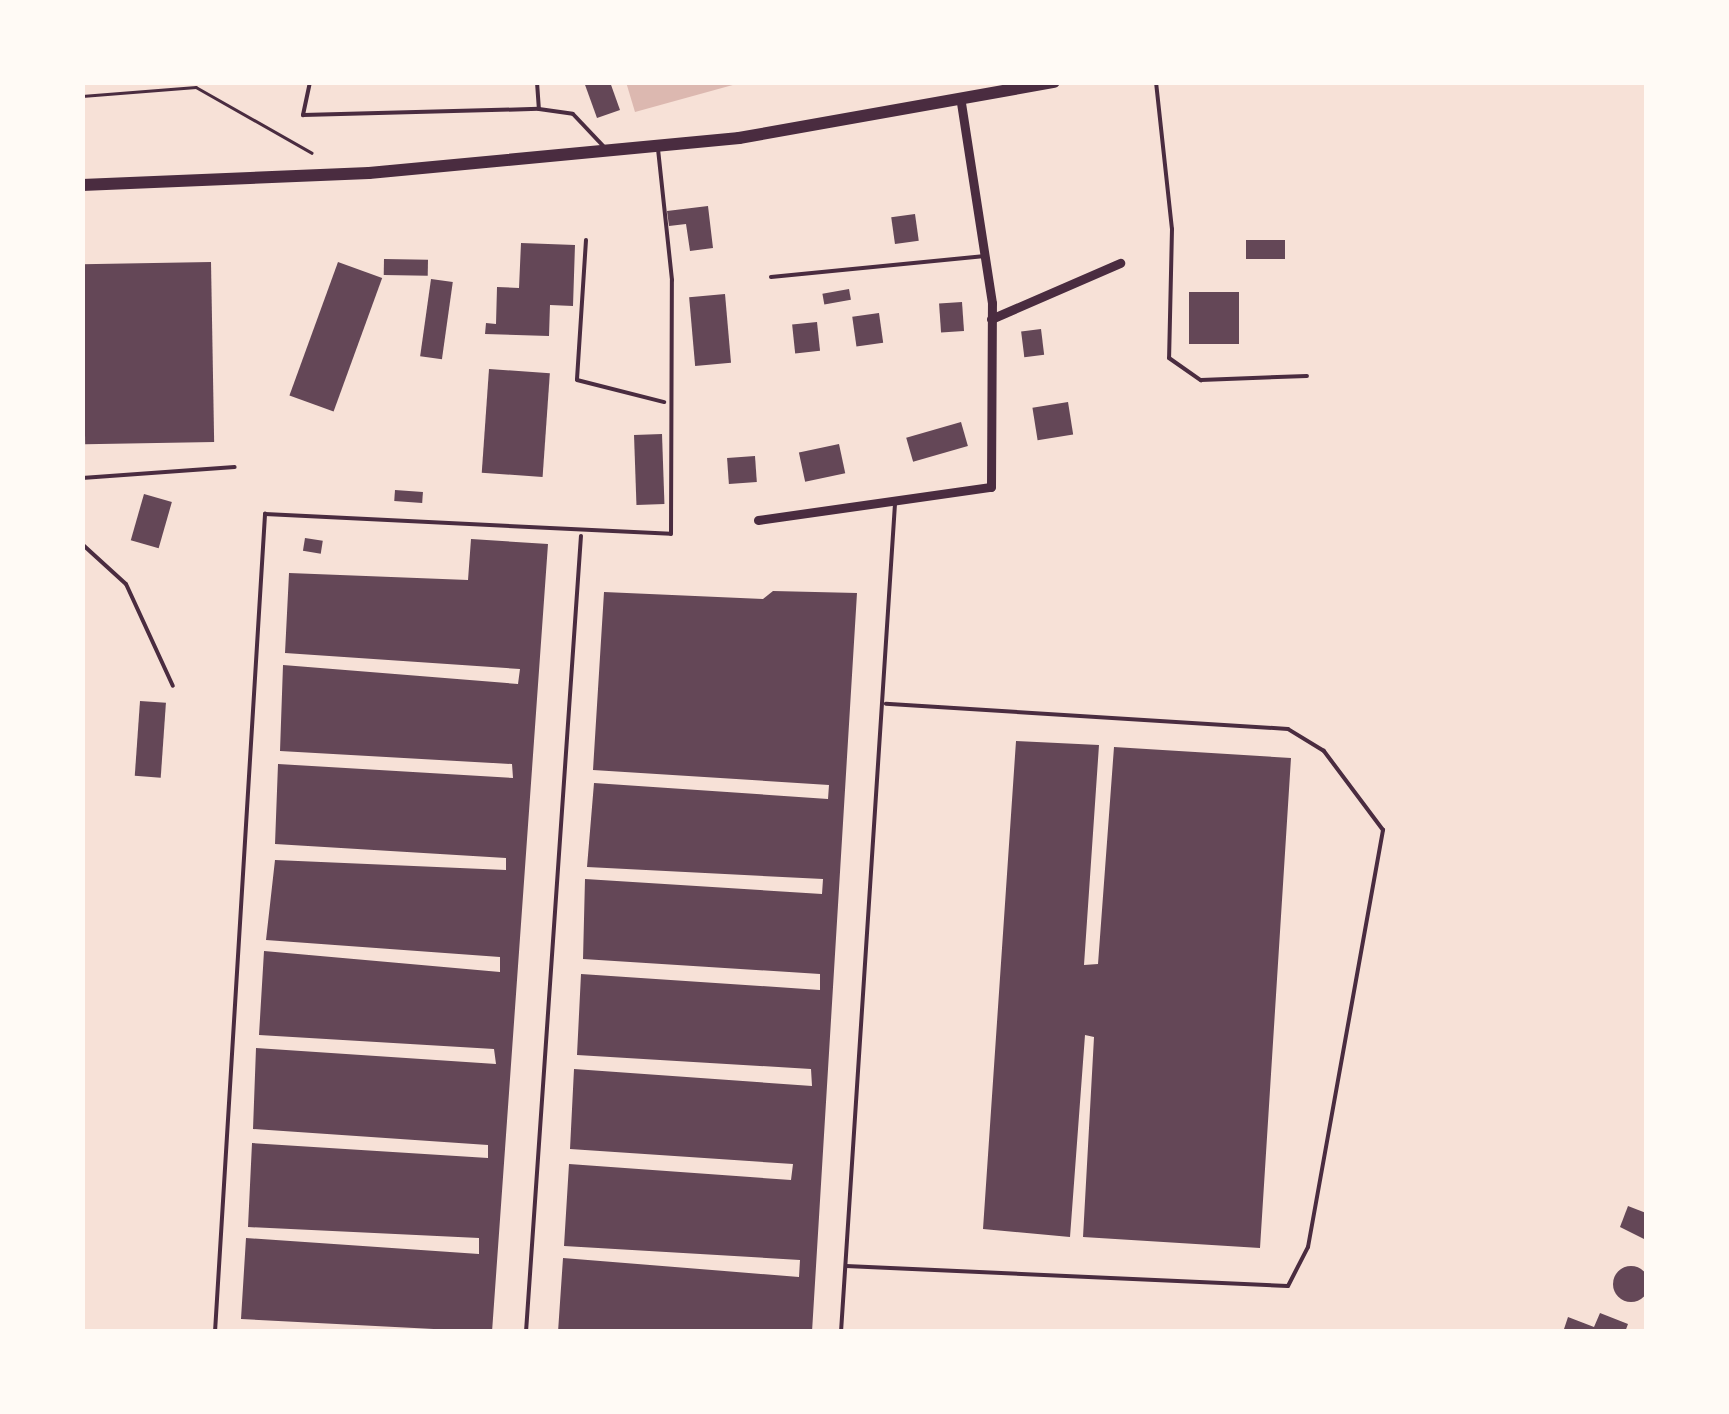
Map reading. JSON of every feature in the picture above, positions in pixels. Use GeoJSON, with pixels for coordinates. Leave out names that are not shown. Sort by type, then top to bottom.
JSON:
{"type":"FeatureCollection","features":[{"type":"Feature","properties":{"kind":"main road"},"geometry":{"type":"LineString","coordinates":[[82,185],[658,146],[961,102],[1054,82]]}},
{"type":"Feature","properties":{"kind":"street"},"geometry":{"type":"LineString","coordinates":[[758,520],[991,486],[987,255],[961,102]]}},
{"type":"Feature","properties":{"kind":"street"},"geometry":{"type":"LineString","coordinates":[[991,319],[1120,263]]}},
{"type":"Feature","properties":{"kind":"lane"},"geometry":{"type":"LineString","coordinates":[[310,82],[303,116],[539,109],[573,114],[608,150]]}},
{"type":"Feature","properties":{"kind":"lane"},"geometry":{"type":"LineString","coordinates":[[537,82],[539,109]]}},
{"type":"Feature","properties":{"kind":"lane"},"geometry":{"type":"LineString","coordinates":[[1156,82],[1172,230],[1168,358],[1201,380],[1307,376]]}},
{"type":"Feature","properties":{"kind":"lane"},"geometry":{"type":"LineString","coordinates":[[215,1332],[265,514],[581,536],[671,534],[666,403],[672,280],[658,146]]}},
{"type":"Feature","properties":{"kind":"lane"},"geometry":{"type":"LineString","coordinates":[[586,240],[578,380],[666,403]]}},
{"type":"Feature","properties":{"kind":"lane"},"geometry":{"type":"LineString","coordinates":[[770,277],[987,255]]}},
{"type":"Feature","properties":{"kind":"lane"},"geometry":{"type":"LineString","coordinates":[[82,478],[236,467]]}},
{"type":"Feature","properties":{"kind":"lane"},"geometry":{"type":"LineString","coordinates":[[841,1332],[886,704],[895,503]]}},
{"type":"Feature","properties":{"kind":"lane"},"geometry":{"type":"LineString","coordinates":[[526,1332],[581,536]]}},
{"type":"Feature","properties":{"kind":"lane"},"geometry":{"type":"LineString","coordinates":[[82,544],[126,584],[174,686]]}},
{"type":"Feature","properties":{"kind":"lane"},"geometry":{"type":"LineString","coordinates":[[846,1266],[1288,1286],[1308,1247],[1383,830],[1324,751],[1288,729],[886,704]]}},
{"type":"Feature","properties":{"kind":"path"},"geometry":{"type":"LineString","coordinates":[[82,96],[196,87],[312,153]]}},
{"type":"Feature","properties":{"kind":"shaded area"},"geometry":{"type":"Polygon","coordinates":[[[626,82],[740,82],[740,83],[635,112],[626,82]]]}},
{"type":"Feature","properties":{"kind":"building"},"geometry":{"type":"Polygon","coordinates":[[[584,82],[610,82],[620,110],[597,118],[584,82]]]}},
{"type":"Feature","properties":{"kind":"building"},"geometry":{"type":"Polygon","coordinates":[[[708,206],[713,248],[690,251],[686,224],[669,226],[667,211],[708,206]]]}},
{"type":"Feature","properties":{"kind":"building"},"geometry":{"type":"Polygon","coordinates":[[[915,214],[919,241],[895,244],[891,217],[915,214]]]}},
{"type":"Feature","properties":{"kind":"building"},"geometry":{"type":"Polygon","coordinates":[[[1246,240],[1285,240],[1285,259],[1246,259],[1246,240]]]}},
{"type":"Feature","properties":{"kind":"building"},"geometry":{"type":"Polygon","coordinates":[[[521,243],[575,245],[573,306],[550,305],[549,336],[485,334],[486,323],[496,324],[497,287],[519,288],[521,243]]]}},
{"type":"Feature","properties":{"kind":"building"},"geometry":{"type":"Polygon","coordinates":[[[384,259],[428,260],[428,276],[384,275],[384,259]]]}},
{"type":"Feature","properties":{"kind":"building"},"geometry":{"type":"Polygon","coordinates":[[[211,262],[214,442],[85,444],[82,264],[211,262]]]}},
{"type":"Feature","properties":{"kind":"building"},"geometry":{"type":"Polygon","coordinates":[[[338,262],[382,278],[334,412],[289,395],[338,262]]]}},
{"type":"Feature","properties":{"kind":"building"},"geometry":{"type":"Polygon","coordinates":[[[431,279],[453,282],[442,359],[420,356],[431,279]]]}},
{"type":"Feature","properties":{"kind":"building"},"geometry":{"type":"Polygon","coordinates":[[[849,289],[851,300],[824,305],[822,294],[849,289]]]}},
{"type":"Feature","properties":{"kind":"building"},"geometry":{"type":"Polygon","coordinates":[[[1189,292],[1239,292],[1239,344],[1189,344],[1189,292]]]}},
{"type":"Feature","properties":{"kind":"building"},"geometry":{"type":"Polygon","coordinates":[[[725,294],[731,363],[695,366],[689,297],[725,294]]]}},
{"type":"Feature","properties":{"kind":"building"},"geometry":{"type":"Polygon","coordinates":[[[962,302],[964,331],[941,333],[939,304],[962,302]]]}},
{"type":"Feature","properties":{"kind":"building"},"geometry":{"type":"Polygon","coordinates":[[[879,313],[883,343],[856,346],[852,317],[879,313]]]}},
{"type":"Feature","properties":{"kind":"building"},"geometry":{"type":"Polygon","coordinates":[[[817,322],[820,351],[795,353],[792,325],[817,322]]]}},
{"type":"Feature","properties":{"kind":"building"},"geometry":{"type":"Polygon","coordinates":[[[1041,329],[1044,355],[1024,357],[1021,331],[1041,329]]]}},
{"type":"Feature","properties":{"kind":"building"},"geometry":{"type":"Polygon","coordinates":[[[489,369],[550,373],[543,477],[482,473],[489,369]]]}},
{"type":"Feature","properties":{"kind":"building"},"geometry":{"type":"Polygon","coordinates":[[[1068,402],[1073,435],[1038,440],[1032,408],[1068,402]]]}},
{"type":"Feature","properties":{"kind":"building"},"geometry":{"type":"Polygon","coordinates":[[[961,422],[968,446],[913,462],[906,438],[961,422]]]}},
{"type":"Feature","properties":{"kind":"building"},"geometry":{"type":"Polygon","coordinates":[[[662,434],[664,504],[636,505],[634,435],[662,434]]]}},
{"type":"Feature","properties":{"kind":"building"},"geometry":{"type":"Polygon","coordinates":[[[839,444],[845,473],[805,482],[799,453],[839,444]]]}},
{"type":"Feature","properties":{"kind":"building"},"geometry":{"type":"Polygon","coordinates":[[[755,456],[757,482],[729,484],[727,458],[755,456]]]}},
{"type":"Feature","properties":{"kind":"building"},"geometry":{"type":"Polygon","coordinates":[[[395,490],[423,492],[422,503],[394,501],[395,490]]]}},
{"type":"Feature","properties":{"kind":"building"},"geometry":{"type":"Polygon","coordinates":[[[144,494],[172,502],[159,548],[131,540],[144,494]]]}},
{"type":"Feature","properties":{"kind":"building"},"geometry":{"type":"Polygon","coordinates":[[[305,538],[323,541],[321,554],[303,551],[305,538]]]}},
{"type":"Feature","properties":{"kind":"building"},"geometry":{"type":"Polygon","coordinates":[[[471,539],[548,544],[492,1332],[241,1319],[246,1238],[479,1254],[479,1238],[248,1227],[252,1143],[488,1158],[488,1145],[253,1129],[256,1048],[496,1064],[494,1049],[259,1035],[264,951],[500,972],[500,957],[266,940],[275,860],[506,870],[506,858],[275,844],[278,764],[513,778],[512,764],[280,751],[283,665],[518,684],[520,669],[285,653],[289,573],[468,580],[471,539]]]}},
{"type":"Feature","properties":{"kind":"building"},"geometry":{"type":"Polygon","coordinates":[[[773,591],[857,593],[812,1332],[558,1332],[563,1258],[799,1277],[800,1260],[564,1246],[569,1164],[791,1180],[793,1164],[570,1149],[574,1069],[812,1086],[811,1069],[577,1055],[581,974],[820,990],[820,974],[583,959],[585,879],[822,894],[823,879],[587,867],[594,783],[828,799],[829,785],[593,770],[604,592],[763,599],[773,591]]]}},
{"type":"Feature","properties":{"kind":"building"},"geometry":{"type":"Polygon","coordinates":[[[140,701],[166,703],[161,778],[135,776],[140,701]]]}},
{"type":"Feature","properties":{"kind":"building"},"geometry":{"type":"Polygon","coordinates":[[[1016,741],[1099,745],[1084,965],[1098,964],[1114,747],[1291,758],[1260,1248],[1083,1237],[1094,1037],[1085,1035],[1070,1237],[983,1229],[1016,741]]]}},
{"type":"Feature","properties":{"kind":"building"},"geometry":{"type":"Polygon","coordinates":[[[1628,1206],[1646,1213],[1646,1240],[1620,1227],[1628,1206]]]}},
{"type":"Feature","properties":{"kind":"building"},"geometry":{"type":"Polygon","coordinates":[[[1631,1266],[1644,1271],[1649,1284],[1644,1297],[1631,1302],[1618,1297],[1613,1284],[1618,1271],[1631,1266]]]}},
{"type":"Feature","properties":{"kind":"building"},"geometry":{"type":"Polygon","coordinates":[[[1600,1313],[1628,1324],[1625,1332],[1563,1332],[1568,1317],[1594,1327],[1600,1313]]]}}]}
